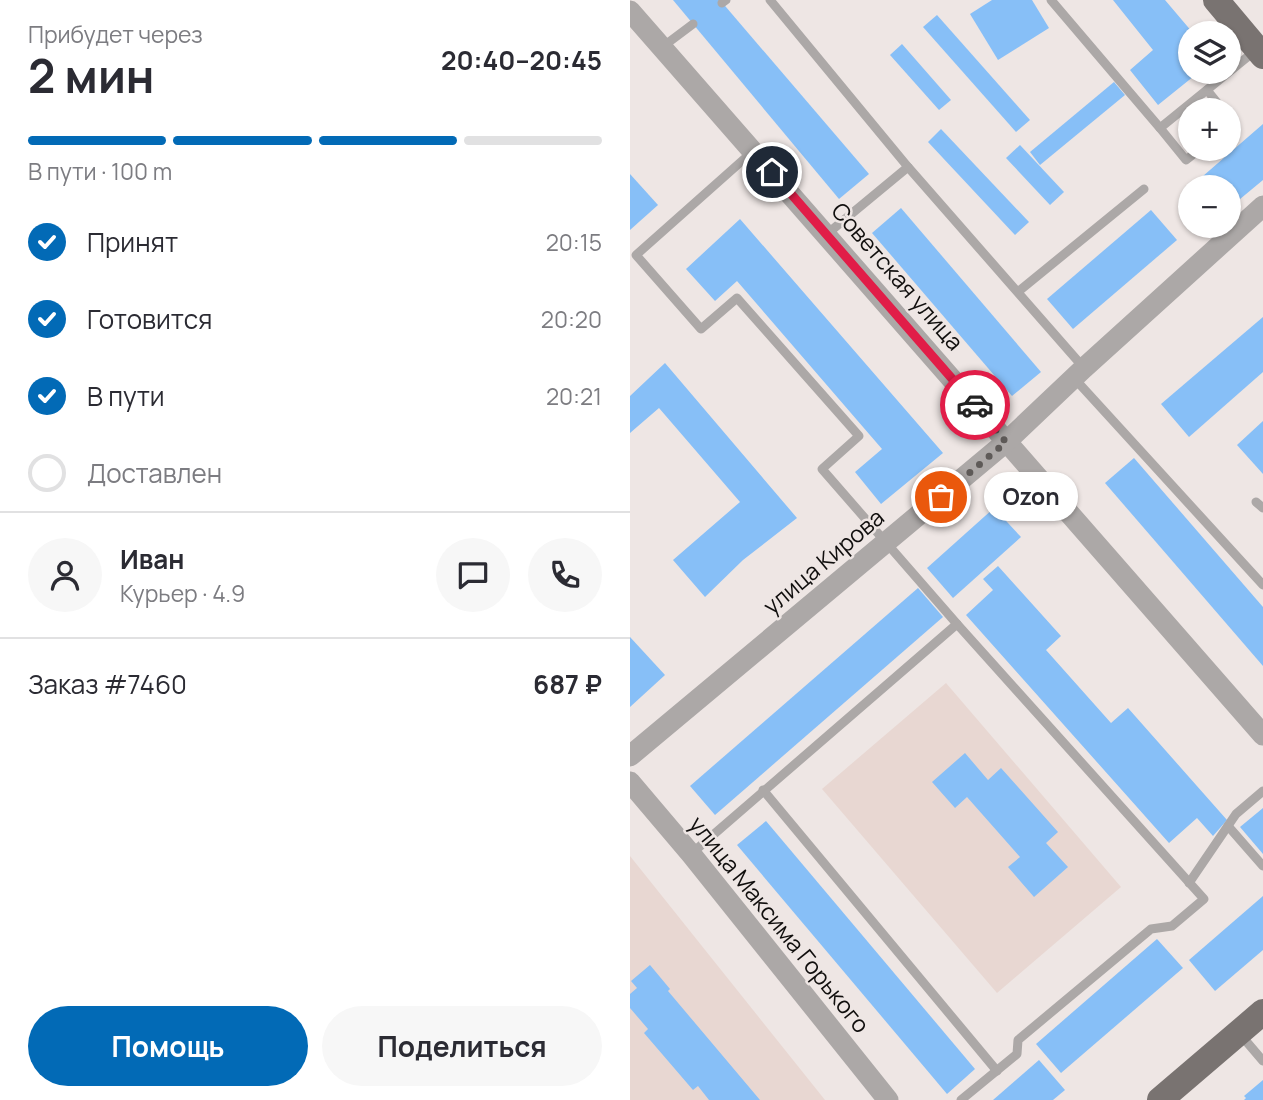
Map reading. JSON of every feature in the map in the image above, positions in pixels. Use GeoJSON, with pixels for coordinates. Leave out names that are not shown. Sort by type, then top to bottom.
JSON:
{"type":"FeatureCollection","features":[{"type":"Feature","properties":{"kind":"main road"},"geometry":{"type":"LineString","coordinates":[[1216,0],[1260,52]]}},
{"type":"Feature","properties":{"kind":"main road"},"geometry":{"type":"LineString","coordinates":[[1160,1100],[1263,1012]]}},
{"type":"Feature","properties":{"kind":"street","name":"Советская улица"},"geometry":{"type":"LineString","coordinates":[[630,11],[1263,735]]}},
{"type":"Feature","properties":{"kind":"street","name":"улица Кирова"},"geometry":{"type":"LineString","coordinates":[[630,756],[1006,442],[1263,206]]}},
{"type":"Feature","properties":{"kind":"street","name":"улица Максима Горького"},"geometry":{"type":"LineString","coordinates":[[630,782],[691,853],[888,1100]]}},
{"type":"Feature","properties":{"kind":"lane"},"geometry":{"type":"LineString","coordinates":[[770,0],[908,167],[1019,291],[1079,373],[1263,583]]}},
{"type":"Feature","properties":{"kind":"lane"},"geometry":{"type":"LineString","coordinates":[[1051,0],[1178,150]]}},
{"type":"Feature","properties":{"kind":"lane"},"geometry":{"type":"LineString","coordinates":[[661,48],[693,24]]}},
{"type":"Feature","properties":{"kind":"lane"},"geometry":{"type":"LineString","coordinates":[[1160,128],[1260,52]]}},
{"type":"Feature","properties":{"kind":"lane"},"geometry":{"type":"LineString","coordinates":[[1207,90],[1213,98]]}},
{"type":"Feature","properties":{"kind":"lane"},"geometry":{"type":"LineString","coordinates":[[753,152],[636,255],[701,329],[737,298],[859,436],[822,469],[1203,899],[1172,926],[1151,929],[1018,1040],[1017,1054],[961,1100]]}},
{"type":"Feature","properties":{"kind":"lane"},"geometry":{"type":"LineString","coordinates":[[827,234],[908,167]]}},
{"type":"Feature","properties":{"kind":"lane"},"geometry":{"type":"LineString","coordinates":[[1019,291],[1144,189]]}},
{"type":"Feature","properties":{"kind":"lane"},"geometry":{"type":"LineString","coordinates":[[691,853],[957,624]]}},
{"type":"Feature","properties":{"kind":"lane"},"geometry":{"type":"LineString","coordinates":[[763,790],[998,1071]]}},
{"type":"Feature","properties":{"kind":"lane"},"geometry":{"type":"LineString","coordinates":[[1189,883],[1236,814],[1263,790]]}},
{"type":"Feature","properties":{"kind":"lane"},"geometry":{"type":"LineString","coordinates":[[1228,826],[1263,866]]}},
{"type":"Feature","properties":{"kind":"lane"},"geometry":{"type":"LineString","coordinates":[[1239,1032],[1263,1061]]}},
{"type":"Feature","properties":{"kind":"shaded area"},"geometry":{"type":"Polygon","coordinates":[[[946,683],[1121,887],[997,993],[822,789],[946,683]]]}},
{"type":"Feature","properties":{"kind":"shaded area"},"geometry":{"type":"Polygon","coordinates":[[[630,856],[825,1100],[630,1100],[630,856]]]}},
{"type":"Feature","properties":{"kind":"building"},"geometry":{"type":"Polygon","coordinates":[[[673,0],[720,0],[869,174],[839,199],[673,0]]]}},
{"type":"Feature","properties":{"kind":"building"},"geometry":{"type":"Polygon","coordinates":[[[992,0],[1032,0],[1049,28],[998,60],[970,14],[992,0]]]}},
{"type":"Feature","properties":{"kind":"building"},"geometry":{"type":"Polygon","coordinates":[[[1113,0],[1165,0],[1183,21],[1178,21],[1178,84],[1184,84],[1158,105],[1130,70],[1153,50],[1113,0]]]}},
{"type":"Feature","properties":{"kind":"building"},"geometry":{"type":"Polygon","coordinates":[[[937,15],[1030,120],[1016,132],[923,27],[937,15]]]}},
{"type":"Feature","properties":{"kind":"building"},"geometry":{"type":"Polygon","coordinates":[[[902,44],[951,100],[939,110],[890,55],[902,44]]]}},
{"type":"Feature","properties":{"kind":"building"},"geometry":{"type":"Polygon","coordinates":[[[1114,82],[1125,95],[1040,165],[1030,152],[1114,82]]]}},
{"type":"Feature","properties":{"kind":"building"},"geometry":{"type":"Polygon","coordinates":[[[1263,124],[1263,180],[1241,198],[1241,175],[1204,175],[1220,161],[1241,161],[1241,143],[1263,124]]]}},
{"type":"Feature","properties":{"kind":"building"},"geometry":{"type":"Polygon","coordinates":[[[941,129],[1029,222],[1015,235],[928,142],[941,129]]]}},
{"type":"Feature","properties":{"kind":"building"},"geometry":{"type":"Polygon","coordinates":[[[1020,145],[1064,192],[1050,205],[1006,158],[1020,145]]]}},
{"type":"Feature","properties":{"kind":"building"},"geometry":{"type":"Polygon","coordinates":[[[630,174],[658,205],[630,230],[630,174]]]}},
{"type":"Feature","properties":{"kind":"building"},"geometry":{"type":"Polygon","coordinates":[[[901,208],[1041,372],[1012,396],[872,233],[901,208]]]}},
{"type":"Feature","properties":{"kind":"building"},"geometry":{"type":"Polygon","coordinates":[[[1151,210],[1177,240],[1073,329],[1047,299],[1151,210]]]}},
{"type":"Feature","properties":{"kind":"building"},"geometry":{"type":"Polygon","coordinates":[[[740,219],[943,453],[881,504],[855,472],[882,449],[737,281],[715,301],[686,269],[740,219]]]}},
{"type":"Feature","properties":{"kind":"building"},"geometry":{"type":"Polygon","coordinates":[[[1263,317],[1263,372],[1189,437],[1161,404],[1263,317]]]}},
{"type":"Feature","properties":{"kind":"building"},"geometry":{"type":"Polygon","coordinates":[[[665,363],[797,518],[743,560],[705,597],[673,560],[740,502],[659,408],[630,433],[630,396],[665,363]]]}},
{"type":"Feature","properties":{"kind":"building"},"geometry":{"type":"Polygon","coordinates":[[[1263,421],[1263,474],[1237,445],[1263,421]]]}},
{"type":"Feature","properties":{"kind":"building"},"geometry":{"type":"Polygon","coordinates":[[[1134,458],[1263,607],[1263,666],[1105,483],[1134,458]]]}},
{"type":"Feature","properties":{"kind":"building"},"geometry":{"type":"Polygon","coordinates":[[[994,508],[1021,537],[953,598],[927,568],[994,508]]]}},
{"type":"Feature","properties":{"kind":"building"},"geometry":{"type":"Polygon","coordinates":[[[998,566],[1061,636],[1046,650],[1111,723],[1128,708],[1227,820],[1213,836],[1197,818],[1169,843],[966,615],[993,590],[983,579],[998,566]]]}},
{"type":"Feature","properties":{"kind":"building"},"geometry":{"type":"Polygon","coordinates":[[[918,588],[943,617],[715,815],[690,786],[918,588]]]}},
{"type":"Feature","properties":{"kind":"building"},"geometry":{"type":"Polygon","coordinates":[[[630,637],[665,675],[630,707],[630,637]]]}},
{"type":"Feature","properties":{"kind":"building"},"geometry":{"type":"Polygon","coordinates":[[[965,753],[988,780],[1001,768],[1058,832],[1046,843],[1068,867],[1034,897],[1008,867],[1020,857],[967,797],[955,808],[932,782],[965,753]]]}},
{"type":"Feature","properties":{"kind":"building"},"geometry":{"type":"Polygon","coordinates":[[[1263,808],[1263,854],[1240,827],[1263,808]]]}},
{"type":"Feature","properties":{"kind":"building"},"geometry":{"type":"Polygon","coordinates":[[[766,821],[975,1069],[947,1094],[737,845],[766,821]]]}},
{"type":"Feature","properties":{"kind":"building"},"geometry":{"type":"Polygon","coordinates":[[[1263,896],[1263,950],[1215,991],[1189,960],[1263,896]]]}},
{"type":"Feature","properties":{"kind":"building"},"geometry":{"type":"Polygon","coordinates":[[[1157,939],[1183,968],[1061,1073],[1036,1044],[1157,939]]]}},
{"type":"Feature","properties":{"kind":"building"},"geometry":{"type":"Polygon","coordinates":[[[650,965],[670,989],[668,991],[760,1100],[709,1100],[698,1086],[693,1090],[644,1033],[648,1029],[630,1008],[630,994],[637,988],[631,981],[650,965]]]}},
{"type":"Feature","properties":{"kind":"building"},"geometry":{"type":"Polygon","coordinates":[[[1039,1060],[1065,1090],[1053,1100],[993,1100],[1039,1060]]]}},
{"type":"Feature","properties":{"kind":"building"},"geometry":{"type":"Polygon","coordinates":[[[1263,1080],[1263,1100],[1244,1100],[1244,1096],[1263,1080]]]}},
{"type":"Feature","properties":{"kind":"way so far"},"geometry":{"type":"LineString","coordinates":[[941,497],[1006,442],[975,405]]}},
{"type":"Feature","properties":{"kind":"place","name":"Ozon"},"geometry":{"type":"Point","coordinates":[941,497]}},
{"type":"Feature","properties":{"kind":"route"},"geometry":{"type":"LineString","coordinates":[[772,172],[975,405]]}}]}
